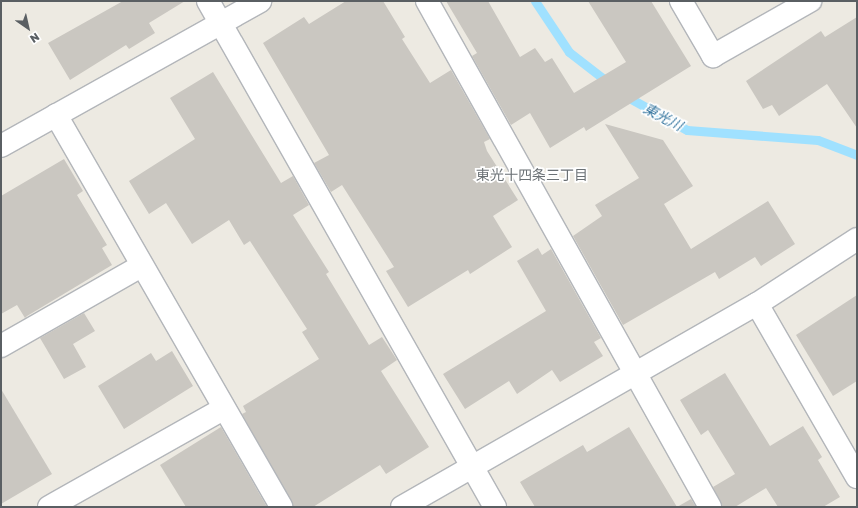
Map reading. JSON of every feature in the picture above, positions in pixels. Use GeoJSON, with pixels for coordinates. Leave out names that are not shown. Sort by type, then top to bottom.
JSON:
{"type":"FeatureCollection","features":[{"type":"Feature","properties":{"kind":"street"},"geometry":{"type":"LineString","coordinates":[[208,1],[495,507]]}},
{"type":"Feature","properties":{"kind":"street"},"geometry":{"type":"LineString","coordinates":[[1,146],[220,22],[260,1]]}},
{"type":"Feature","properties":{"kind":"street"},"geometry":{"type":"LineString","coordinates":[[427,1],[710,507]]}},
{"type":"Feature","properties":{"kind":"street"},"geometry":{"type":"LineString","coordinates":[[682,1],[713,56],[810,1]]}},
{"type":"Feature","properties":{"kind":"street"},"geometry":{"type":"LineString","coordinates":[[56,115],[141,266],[281,507]]}},
{"type":"Feature","properties":{"kind":"street"},"geometry":{"type":"LineString","coordinates":[[402,507],[757,304],[857,239]]}},
{"type":"Feature","properties":{"kind":"street"},"geometry":{"type":"LineString","coordinates":[[1,346],[141,266]]}},
{"type":"Feature","properties":{"kind":"street"},"geometry":{"type":"LineString","coordinates":[[757,304],[857,477]]}},
{"type":"Feature","properties":{"kind":"street"},"geometry":{"type":"LineString","coordinates":[[49,507],[224,409]]}},
{"type":"Feature","properties":{"kind":"building"},"geometry":{"type":"Polygon","coordinates":[[[123,1],[185,1],[149,23],[155,33],[129,49],[126,45],[70,80],[48,43],[123,1]]]}},
{"type":"Feature","properties":{"kind":"building"},"geometry":{"type":"Polygon","coordinates":[[[346,1],[383,1],[405,37],[402,39],[430,83],[451,70],[490,139],[484,142],[487,151],[518,200],[493,216],[512,247],[470,274],[468,270],[408,307],[386,271],[394,267],[342,185],[331,192],[314,163],[329,155],[263,43],[304,17],[309,24],[346,1]]]}},
{"type":"Feature","properties":{"kind":"building"},"geometry":{"type":"Polygon","coordinates":[[[446,1],[488,1],[520,57],[535,48],[545,62],[552,58],[574,93],[626,62],[588,1],[651,1],[691,66],[586,131],[584,127],[550,148],[530,113],[511,125],[472,56],[477,53],[446,1]]]}},
{"type":"Feature","properties":{"kind":"building"},"geometry":{"type":"Polygon","coordinates":[[[857,17],[857,128],[827,84],[779,116],[772,105],[763,109],[746,81],[821,31],[825,37],[857,17]]]}},
{"type":"Feature","properties":{"kind":"building"},"geometry":{"type":"Polygon","coordinates":[[[213,72],[281,183],[293,176],[309,205],[293,215],[329,272],[326,274],[369,345],[382,337],[397,360],[381,371],[429,447],[386,474],[380,465],[313,507],[293,507],[242,414],[246,412],[243,406],[319,359],[302,332],[307,329],[250,241],[244,245],[229,220],[192,244],[166,203],[149,214],[129,181],[195,139],[170,98],[213,72]]]}},
{"type":"Feature","properties":{"kind":"building"},"geometry":{"type":"Polygon","coordinates":[[[605,124],[663,140],[693,186],[664,204],[691,249],[768,201],[795,244],[761,266],[755,257],[719,279],[715,272],[623,325],[573,236],[602,216],[595,205],[639,178],[605,124]]]}},
{"type":"Feature","properties":{"kind":"building"},"geometry":{"type":"Polygon","coordinates":[[[64,159],[83,191],[77,195],[107,245],[102,248],[112,265],[25,318],[17,305],[1,314],[1,196],[64,159]]]}},
{"type":"Feature","properties":{"kind":"building"},"geometry":{"type":"Polygon","coordinates":[[[538,248],[542,255],[551,249],[601,338],[594,342],[603,356],[560,382],[552,370],[517,394],[509,381],[465,409],[443,374],[546,311],[517,261],[538,248]]]}},
{"type":"Feature","properties":{"kind":"building"},"geometry":{"type":"Polygon","coordinates":[[[857,295],[857,381],[833,396],[796,335],[857,295]]]}},
{"type":"Feature","properties":{"kind":"building"},"geometry":{"type":"Polygon","coordinates":[[[84,313],[95,331],[73,344],[86,367],[64,379],[40,338],[84,313]]]}},
{"type":"Feature","properties":{"kind":"building"},"geometry":{"type":"Polygon","coordinates":[[[172,351],[193,386],[124,429],[98,386],[151,353],[156,361],[172,351]]]}},
{"type":"Feature","properties":{"kind":"building"},"geometry":{"type":"Polygon","coordinates":[[[725,373],[770,446],[803,426],[822,457],[818,460],[840,497],[823,507],[778,507],[766,488],[735,507],[722,507],[713,487],[735,474],[708,430],[701,435],[680,400],[725,373]]]}},
{"type":"Feature","properties":{"kind":"building"},"geometry":{"type":"Polygon","coordinates":[[[1,389],[52,474],[1,504],[1,389]]]}},
{"type":"Feature","properties":{"kind":"building"},"geometry":{"type":"Polygon","coordinates":[[[221,427],[267,507],[186,507],[160,465],[221,427]]]}},
{"type":"Feature","properties":{"kind":"building"},"geometry":{"type":"Polygon","coordinates":[[[629,427],[677,507],[535,507],[520,482],[583,445],[587,452],[629,427]]]}},
{"type":"Feature","properties":{"kind":"building"},"geometry":{"type":"Polygon","coordinates":[[[691,499],[696,507],[677,507],[691,499]]]}},
{"type":"Feature","properties":{"kind":"waterway","name":"東光川"},"geometry":{"type":"LineString","coordinates":[[535,1],[569,52],[609,83]]}},
{"type":"Feature","properties":{"kind":"waterway","name":"東光川"},"geometry":{"type":"LineString","coordinates":[[624,95],[687,130],[818,140],[857,155]]}},
{"type":"Feature","properties":{"kind":"district","name":"東光十四条三丁目"},"geometry":{"type":"Point","coordinates":[532,175]}}]}
